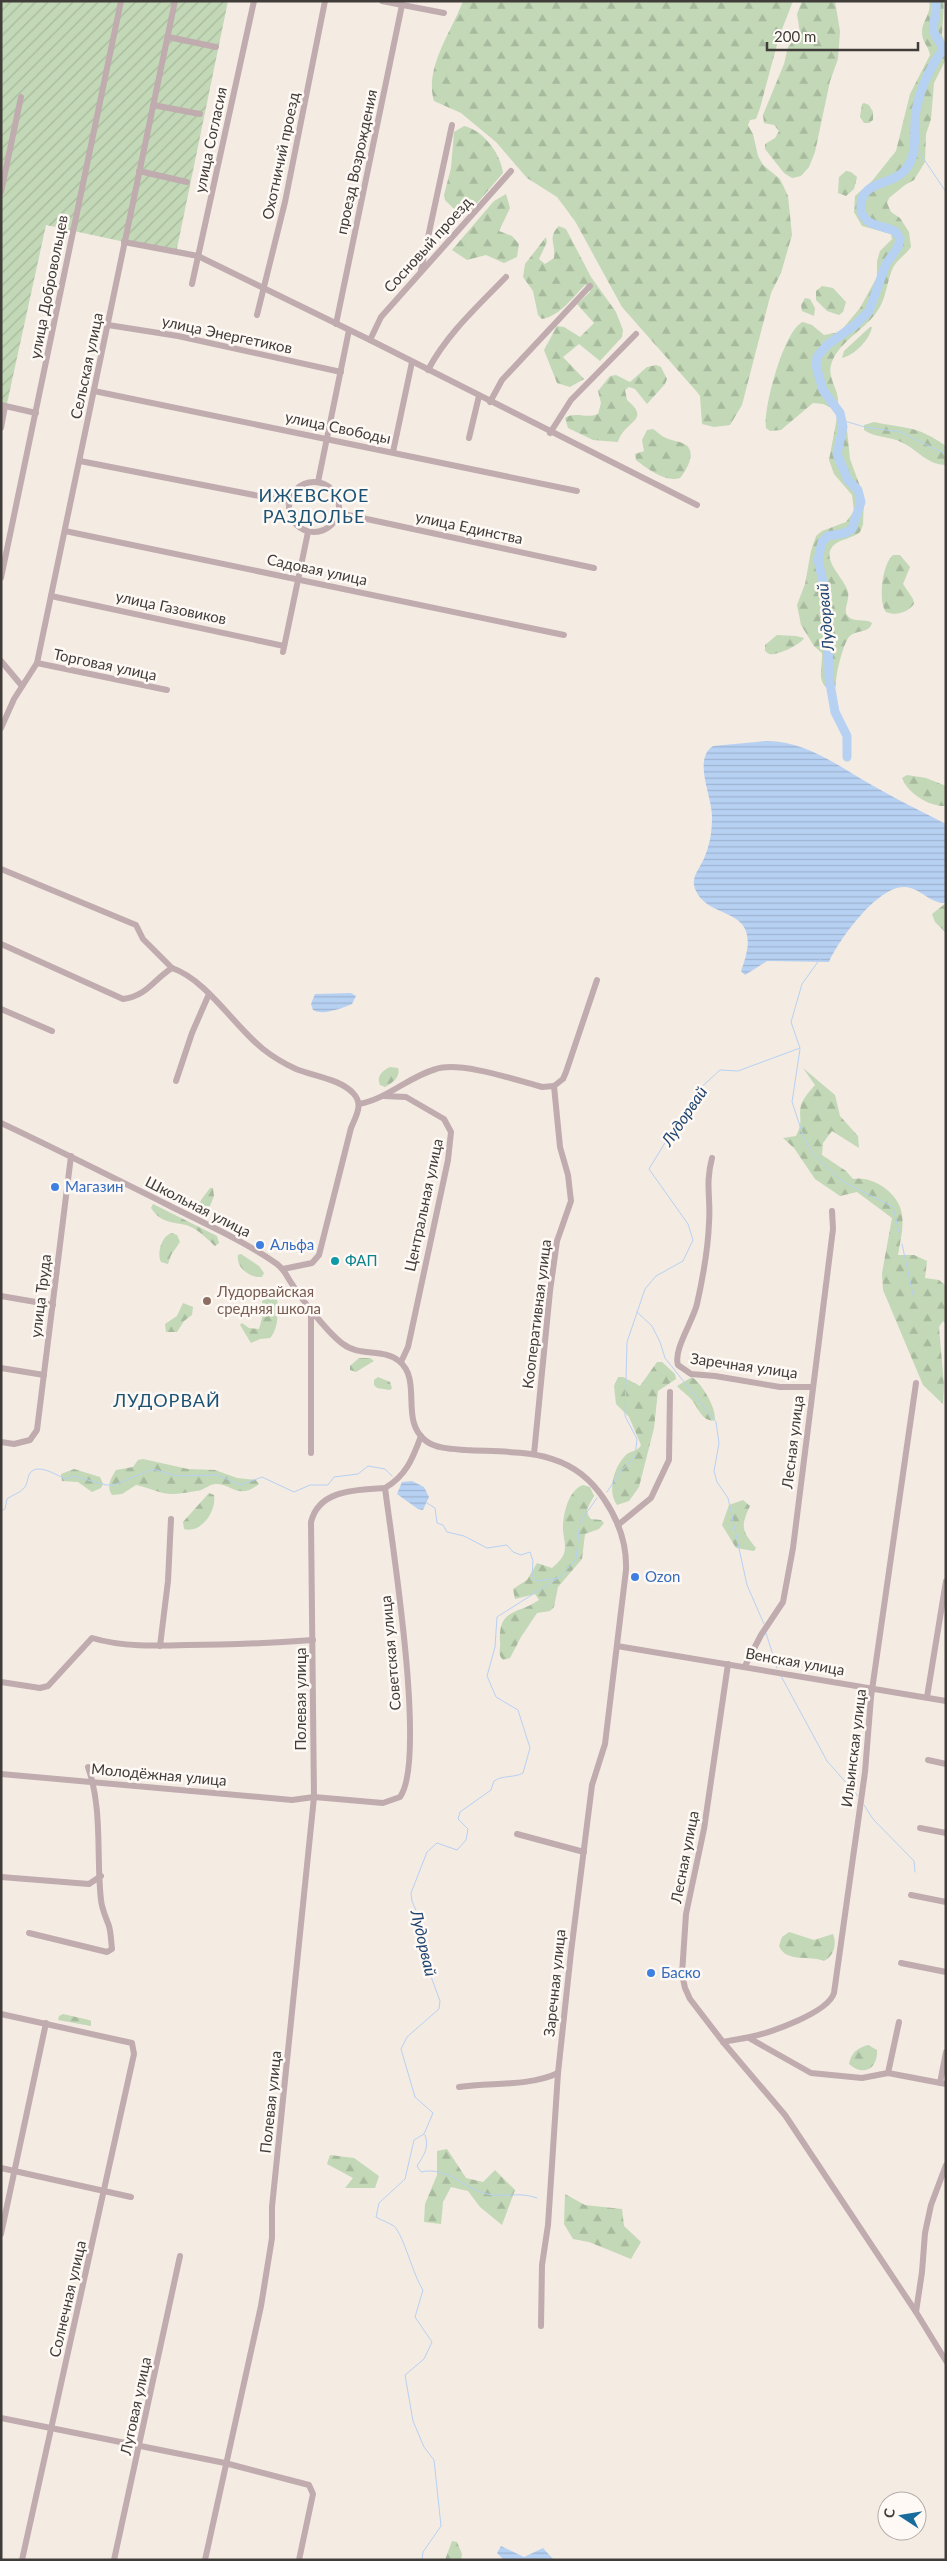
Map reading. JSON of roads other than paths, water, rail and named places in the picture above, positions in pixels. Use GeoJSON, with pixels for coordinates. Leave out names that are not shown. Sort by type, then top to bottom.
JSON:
{"type":"FeatureCollection","features":[{"type":"Feature","properties":{"kind":"street","name":"улица Добровольцев"},"geometry":{"type":"LineString","coordinates":[[1,578],[121,1]]}},
{"type":"Feature","properties":{"kind":"street","name":"Сельская улица"},"geometry":{"type":"LineString","coordinates":[[1,728],[8,710],[37,663],[175,1]]}},
{"type":"Feature","properties":{"kind":"street","name":"улица Согласия"},"geometry":{"type":"LineString","coordinates":[[192,284],[254,1]]}},
{"type":"Feature","properties":{"kind":"street","name":"Охотничий проезд"},"geometry":{"type":"LineString","coordinates":[[257,315],[266,288],[325,1]]}},
{"type":"Feature","properties":{"kind":"street"},"geometry":{"type":"LineString","coordinates":[[382,1],[444,14]]}},
{"type":"Feature","properties":{"kind":"street","name":"проезд Возрождения"},"geometry":{"type":"LineString","coordinates":[[336,324],[402,5]]}},
{"type":"Feature","properties":{"kind":"street"},"geometry":{"type":"LineString","coordinates":[[168,37],[216,47]]}},
{"type":"Feature","properties":{"kind":"street"},"geometry":{"type":"LineString","coordinates":[[1,192],[22,96]]}},
{"type":"Feature","properties":{"kind":"street"},"geometry":{"type":"LineString","coordinates":[[154,105],[200,114]]}},
{"type":"Feature","properties":{"kind":"street"},"geometry":{"type":"LineString","coordinates":[[420,270],[452,125]]}},
{"type":"Feature","properties":{"kind":"street"},"geometry":{"type":"LineString","coordinates":[[139,171],[187,182]]}},
{"type":"Feature","properties":{"kind":"street","name":"Сосновый проезд"},"geometry":{"type":"LineString","coordinates":[[370,340],[381,316],[420,270],[511,171]]}},
{"type":"Feature","properties":{"kind":"street"},"geometry":{"type":"LineString","coordinates":[[124,242],[198,256],[370,340],[697,506]]}},
{"type":"Feature","properties":{"kind":"street"},"geometry":{"type":"LineString","coordinates":[[428,370],[439,350],[458,326],[506,278]]}},
{"type":"Feature","properties":{"kind":"street"},"geometry":{"type":"LineString","coordinates":[[490,402],[502,380],[590,286]]}},
{"type":"Feature","properties":{"kind":"street","name":"улица Энергетиков"},"geometry":{"type":"LineString","coordinates":[[108,325],[178,336],[341,372]]}},
{"type":"Feature","properties":{"kind":"street"},"geometry":{"type":"LineString","coordinates":[[318,482],[349,330]]}},
{"type":"Feature","properties":{"kind":"street"},"geometry":{"type":"LineString","coordinates":[[550,432],[571,400],[636,334]]}},
{"type":"Feature","properties":{"kind":"street"},"geometry":{"type":"LineString","coordinates":[[394,452],[412,362]]}},
{"type":"Feature","properties":{"kind":"street","name":"улица Свободы"},"geometry":{"type":"LineString","coordinates":[[94,391],[577,491]]}},
{"type":"Feature","properties":{"kind":"street"},"geometry":{"type":"LineString","coordinates":[[469,438],[479,396]]}},
{"type":"Feature","properties":{"kind":"street"},"geometry":{"type":"LineString","coordinates":[[1,428],[3,406],[36,413]]}},
{"type":"Feature","properties":{"kind":"street"},"geometry":{"type":"LineString","coordinates":[[80,461],[290,502]]}},
{"type":"Feature","properties":{"kind":"street"},"geometry":{"type":"LineString","coordinates":[[318,482],[332,490],[337,496],[339,512],[331,527],[324,531],[308,532],[301,529],[291,517],[290,502],[292,495],[303,485],[318,482]]}},
{"type":"Feature","properties":{"kind":"street","name":"улица Единства"},"geometry":{"type":"LineString","coordinates":[[339,512],[594,568]]}},
{"type":"Feature","properties":{"kind":"street","name":"Садовая улица"},"geometry":{"type":"LineString","coordinates":[[65,531],[298,578],[564,635]]}},
{"type":"Feature","properties":{"kind":"street"},"geometry":{"type":"LineString","coordinates":[[298,578],[308,532]]}},
{"type":"Feature","properties":{"kind":"street","name":"улица Газовиков"},"geometry":{"type":"LineString","coordinates":[[51,596],[284,649],[298,578]]}},
{"type":"Feature","properties":{"kind":"street"},"geometry":{"type":"LineString","coordinates":[[1,661],[22,686]]}},
{"type":"Feature","properties":{"kind":"street","name":"Торговая улица"},"geometry":{"type":"LineString","coordinates":[[37,663],[167,690]]}},
{"type":"Feature","properties":{"kind":"street"},"geometry":{"type":"LineString","coordinates":[[1,869],[136,925],[143,939],[172,968],[180,971],[209,994],[242,1031],[264,1050],[295,1068],[348,1089],[353,1093],[359,1104],[358,1113],[351,1128],[319,1255],[312,1263],[283,1269]]}},
{"type":"Feature","properties":{"kind":"street"},"geometry":{"type":"LineString","coordinates":[[1,944],[123,999],[136,997],[147,990],[159,976],[172,968]]}},
{"type":"Feature","properties":{"kind":"street"},"geometry":{"type":"LineString","coordinates":[[359,1104],[384,1096],[424,1074],[448,1066],[542,1087],[554,1086],[563,1079],[566,1072],[597,980]]}},
{"type":"Feature","properties":{"kind":"street"},"geometry":{"type":"LineString","coordinates":[[176,1082],[192,1033],[209,994]]}},
{"type":"Feature","properties":{"kind":"street"},"geometry":{"type":"LineString","coordinates":[[1,1009],[52,1031]]}},
{"type":"Feature","properties":{"kind":"street","name":"Кооперативная улица"},"geometry":{"type":"LineString","coordinates":[[534,1454],[550,1291],[557,1241],[570,1201],[568,1174],[560,1147],[554,1086]]}},
{"type":"Feature","properties":{"kind":"street","name":"Центральная улица"},"geometry":{"type":"LineString","coordinates":[[384,1096],[406,1097],[436,1113],[444,1119],[451,1132],[448,1160],[408,1347],[401,1362]]}},
{"type":"Feature","properties":{"kind":"street","name":"Школьная улица"},"geometry":{"type":"LineString","coordinates":[[1,1123],[72,1156],[232,1237],[283,1269],[311,1308]]}},
{"type":"Feature","properties":{"kind":"street","name":"улица Труда"},"geometry":{"type":"LineString","coordinates":[[1,1442],[23,1443],[33,1438],[37,1430],[72,1156]]}},
{"type":"Feature","properties":{"kind":"street","name":"Заречная улица"},"geometry":{"type":"LineString","coordinates":[[712,1158],[707,1192],[710,1222],[702,1280],[695,1312],[677,1353],[678,1365],[691,1374],[780,1387],[813,1387]]}},
{"type":"Feature","properties":{"kind":"street","name":"Лесная улица"},"geometry":{"type":"LineString","coordinates":[[745,1666],[761,1635],[783,1602],[792,1548],[833,1229],[832,1211]]}},
{"type":"Feature","properties":{"kind":"street"},"geometry":{"type":"LineString","coordinates":[[1,1296],[53,1305]]}},
{"type":"Feature","properties":{"kind":"street"},"geometry":{"type":"LineString","coordinates":[[311,1308],[340,1341],[348,1347],[387,1355],[401,1362],[408,1375],[413,1423],[420,1436],[429,1443],[442,1447],[534,1454]]}},
{"type":"Feature","properties":{"kind":"street"},"geometry":{"type":"LineString","coordinates":[[311,1308],[312,1453]]}},
{"type":"Feature","properties":{"kind":"street"},"geometry":{"type":"LineString","coordinates":[[1,1368],[44,1375]]}},
{"type":"Feature","properties":{"kind":"street","name":"Ильинская улица"},"geometry":{"type":"LineString","coordinates":[[723,2042],[749,2038],[781,2027],[814,2012],[833,1997],[863,1782],[865,1749],[898,1494],[916,1383]]}},
{"type":"Feature","properties":{"kind":"street"},"geometry":{"type":"LineString","coordinates":[[618,1525],[651,1498],[668,1460],[670,1392]]}},
{"type":"Feature","properties":{"kind":"street"},"geometry":{"type":"LineString","coordinates":[[385,1488],[393,1484],[408,1468],[420,1436]]}},
{"type":"Feature","properties":{"kind":"street","name":"Заречная улица"},"geometry":{"type":"LineString","coordinates":[[534,1454],[555,1458],[573,1466],[599,1491],[618,1525],[626,1556],[605,1744],[592,1785],[558,2073],[548,2225],[542,2265],[542,2326]]}},
{"type":"Feature","properties":{"kind":"street","name":"Полевая улица"},"geometry":{"type":"LineString","coordinates":[[205,2560],[261,2306],[272,2238],[272,2208],[314,1797],[313,1516],[319,1505],[332,1496],[385,1488]]}},
{"type":"Feature","properties":{"kind":"street","name":"Советская улица"},"geometry":{"type":"LineString","coordinates":[[383,1803],[397,1799],[403,1793],[408,1782],[410,1759],[406,1662],[385,1488]]}},
{"type":"Feature","properties":{"kind":"street"},"geometry":{"type":"LineString","coordinates":[[160,1646],[168,1581],[171,1519]]}},
{"type":"Feature","properties":{"kind":"street"},"geometry":{"type":"LineString","coordinates":[[927,1697],[946,1581]]}},
{"type":"Feature","properties":{"kind":"street","name":"Полевая улица"},"geometry":{"type":"LineString","coordinates":[[1,1682],[40,1688],[48,1686],[88,1640],[92,1638],[112,1643],[160,1646],[240,1645],[313,1640]]}},
{"type":"Feature","properties":{"kind":"street","name":"Венская улица"},"geometry":{"type":"LineString","coordinates":[[617,1646],[946,1701]]}},
{"type":"Feature","properties":{"kind":"street","name":"Лесная улица"},"geometry":{"type":"LineString","coordinates":[[728,1664],[704,1829],[686,1914],[682,1974],[690,1999],[723,2042],[785,2115],[916,2312],[946,2361]]}},
{"type":"Feature","properties":{"kind":"street"},"geometry":{"type":"LineString","coordinates":[[928,1760],[946,1764]]}},
{"type":"Feature","properties":{"kind":"street"},"geometry":{"type":"LineString","coordinates":[[29,1933],[107,1952],[112,1949],[109,1927],[103,1914],[101,1900],[100,1843],[93,1781],[88,1767]]}},
{"type":"Feature","properties":{"kind":"street","name":"Молодёжная улица"},"geometry":{"type":"LineString","coordinates":[[1,1774],[292,1800],[314,1797],[383,1803]]}},
{"type":"Feature","properties":{"kind":"street"},"geometry":{"type":"LineString","coordinates":[[920,1828],[946,1833]]}},
{"type":"Feature","properties":{"kind":"street"},"geometry":{"type":"LineString","coordinates":[[517,1834],[584,1852]]}},
{"type":"Feature","properties":{"kind":"street"},"geometry":{"type":"LineString","coordinates":[[1,1877],[89,1884],[101,1876]]}},
{"type":"Feature","properties":{"kind":"street"},"geometry":{"type":"LineString","coordinates":[[911,1895],[946,1902]]}},
{"type":"Feature","properties":{"kind":"street"},"geometry":{"type":"LineString","coordinates":[[901,1963],[946,1972]]}},
{"type":"Feature","properties":{"kind":"street"},"geometry":{"type":"LineString","coordinates":[[1,2014],[46,2023],[1,2234]]}},
{"type":"Feature","properties":{"kind":"street"},"geometry":{"type":"LineString","coordinates":[[888,2073],[899,2022]]}},
{"type":"Feature","properties":{"kind":"street","name":"Солнечная улица"},"geometry":{"type":"LineString","coordinates":[[22,2560],[134,2054],[132,2043],[46,2023]]}},
{"type":"Feature","properties":{"kind":"street"},"geometry":{"type":"LineString","coordinates":[[749,2038],[812,2072],[862,2078],[888,2073],[943,2084],[946,2052]]}},
{"type":"Feature","properties":{"kind":"street"},"geometry":{"type":"LineString","coordinates":[[458,2087],[483,2083],[543,2080],[558,2073]]}},
{"type":"Feature","properties":{"kind":"street"},"geometry":{"type":"LineString","coordinates":[[916,2312],[925,2233],[931,2205],[946,2165]]}},
{"type":"Feature","properties":{"kind":"street"},"geometry":{"type":"LineString","coordinates":[[1,2168],[131,2197]]}},
{"type":"Feature","properties":{"kind":"street","name":"Луговая улица"},"geometry":{"type":"LineString","coordinates":[[114,2560],[180,2256]]}},
{"type":"Feature","properties":{"kind":"street"},"geometry":{"type":"LineString","coordinates":[[1,2418],[225,2464],[306,2483],[312,2488],[314,2494],[299,2560]]}},
{"type":"Feature","properties":{"kind":"water"},"geometry":{"type":"Polygon","coordinates":[[[766,741],[782,742],[797,746],[825,757],[864,781],[946,824],[945,903],[935,901],[911,888],[895,888],[872,903],[861,915],[841,940],[829,962],[767,961],[745,975],[741,971],[747,949],[747,934],[742,924],[703,901],[694,886],[696,873],[708,847],[712,828],[704,760],[707,752],[713,746],[766,741]]]}},
{"type":"Feature","properties":{"kind":"water"},"geometry":{"type":"Polygon","coordinates":[[[351,993],[356,996],[352,1004],[327,1012],[313,1010],[311,1004],[315,994],[351,993]]]}},
{"type":"Feature","properties":{"kind":"water"},"geometry":{"type":"Polygon","coordinates":[[[412,1481],[424,1487],[429,1497],[423,1510],[418,1509],[397,1494],[402,1482],[412,1481]]]}},
{"type":"Feature","properties":{"kind":"water"},"geometry":{"type":"Polygon","coordinates":[[[501,2546],[524,2557],[543,2548],[554,2560],[503,2559],[497,2553],[501,2546]]]}},
{"type":"Feature","properties":{"kind":"waterway","name":"Лудорвай"},"geometry":{"type":"LineString","coordinates":[[847,757],[847,736],[835,712],[829,678],[827,598],[818,560],[822,542],[828,536],[845,533],[852,529],[861,502],[858,490],[848,480],[837,454],[843,427],[840,413],[823,390],[816,366],[817,357],[827,345],[855,325],[869,311],[886,264],[898,247],[900,239],[896,232],[871,223],[864,217],[861,210],[862,198],[872,187],[895,178],[902,173],[911,160],[918,101],[926,78],[942,52],[943,47],[933,29],[936,1]]}},
{"type":"Feature","properties":{"kind":"waterway"},"geometry":{"type":"LineString","coordinates":[[913,143],[946,192]]}},
{"type":"Feature","properties":{"kind":"waterway"},"geometry":{"type":"LineString","coordinates":[[841,420],[865,427],[900,432],[946,454]]}},
{"type":"Feature","properties":{"kind":"waterway","name":"Лудорвай"},"geometry":{"type":"LineString","coordinates":[[607,1492],[620,1472],[635,1457],[637,1439],[625,1416],[627,1342],[645,1289],[656,1276],[683,1261],[693,1240],[688,1224],[649,1169],[696,1092],[720,1070],[738,1071],[800,1048],[791,1022],[802,984],[820,959]]}},
{"type":"Feature","properties":{"kind":"waterway"},"geometry":{"type":"LineString","coordinates":[[800,1049],[792,1102],[803,1135],[814,1155],[842,1181],[893,1207],[900,1236]]}},
{"type":"Feature","properties":{"kind":"waterway"},"geometry":{"type":"LineString","coordinates":[[902,1244],[913,1295]]}},
{"type":"Feature","properties":{"kind":"waterway"},"geometry":{"type":"LineString","coordinates":[[637,1312],[652,1326],[665,1358],[716,1422],[719,1443],[714,1471],[717,1482],[728,1498],[747,1585],[764,1624]]}},
{"type":"Feature","properties":{"kind":"waterway"},"geometry":{"type":"LineString","coordinates":[[1,1511],[5,1509],[7,1499],[20,1491],[25,1486],[30,1473],[38,1469],[67,1479],[73,1476],[106,1485],[114,1485],[153,1469],[177,1476],[217,1475],[241,1485],[262,1477],[294,1492],[310,1485],[328,1485],[334,1477],[358,1474],[368,1466],[385,1469],[392,1476]]}},
{"type":"Feature","properties":{"kind":"waterway","name":"Лудорвай"},"geometry":{"type":"LineString","coordinates":[[422,2560],[423,2552],[441,2526],[434,2460],[424,2447],[413,2421],[405,2375],[424,2359],[432,2342],[415,2317],[423,2290],[398,2231],[394,2226],[376,2217],[379,2203],[405,2179],[414,2140],[424,2134],[433,2113],[415,2097],[401,2049],[407,2037],[439,2009],[440,2001],[426,1963],[424,1929],[412,1901],[411,1893],[427,1852],[437,1843],[457,1850],[466,1840],[468,1829],[458,1819],[460,1812],[491,1790],[494,1781],[523,1773],[530,1748],[518,1710],[496,1697],[487,1676],[495,1647],[497,1617],[560,1577],[576,1559],[580,1522],[597,1498]]}},
{"type":"Feature","properties":{"kind":"waterway"},"geometry":{"type":"LineString","coordinates":[[427,1503],[435,1508],[437,1523],[443,1525],[447,1532],[464,1536],[487,1548],[507,1545],[513,1552],[521,1555],[530,1552],[533,1561],[532,1576],[537,1581],[558,1578]]}},
{"type":"Feature","properties":{"kind":"waterway"},"geometry":{"type":"LineString","coordinates":[[766,1633],[777,1668]]}},
{"type":"Feature","properties":{"kind":"waterway"},"geometry":{"type":"LineString","coordinates":[[781,1676],[827,1761],[858,1796]]}},
{"type":"Feature","properties":{"kind":"waterway"},"geometry":{"type":"LineString","coordinates":[[864,1805],[873,1819],[914,1861],[915,1872]]}},
{"type":"Feature","properties":{"kind":"waterway"},"geometry":{"type":"LineString","coordinates":[[425,2135],[426,2148],[417,2166],[421,2172],[439,2172],[487,2194],[524,2195],[537,2198]]}},
{"type":"Feature","properties":{"kind":"place","name":"Магазин"},"geometry":{"type":"Point","coordinates":[55,1187]}},
{"type":"Feature","properties":{"kind":"place","name":"Альфа"},"geometry":{"type":"Point","coordinates":[260,1245]}},
{"type":"Feature","properties":{"kind":"place","name":"ФАП"},"geometry":{"type":"Point","coordinates":[335,1261]}},
{"type":"Feature","properties":{"kind":"place","name":"Лудорвайская средняя школа"},"geometry":{"type":"Point","coordinates":[207,1301]}},
{"type":"Feature","properties":{"kind":"place","name":"Ozon"},"geometry":{"type":"Point","coordinates":[635,1577]}},
{"type":"Feature","properties":{"kind":"place","name":"Баско"},"geometry":{"type":"Point","coordinates":[651,1973]}},
{"type":"Feature","properties":{"kind":"district","name":"ИЖЕВСКОЕ РАЗДОЛЬЕ"},"geometry":{"type":"Point","coordinates":[314,506]}},
{"type":"Feature","properties":{"kind":"district","name":"ЛУДОРВАЙ"},"geometry":{"type":"Point","coordinates":[167,1401]}}]}
